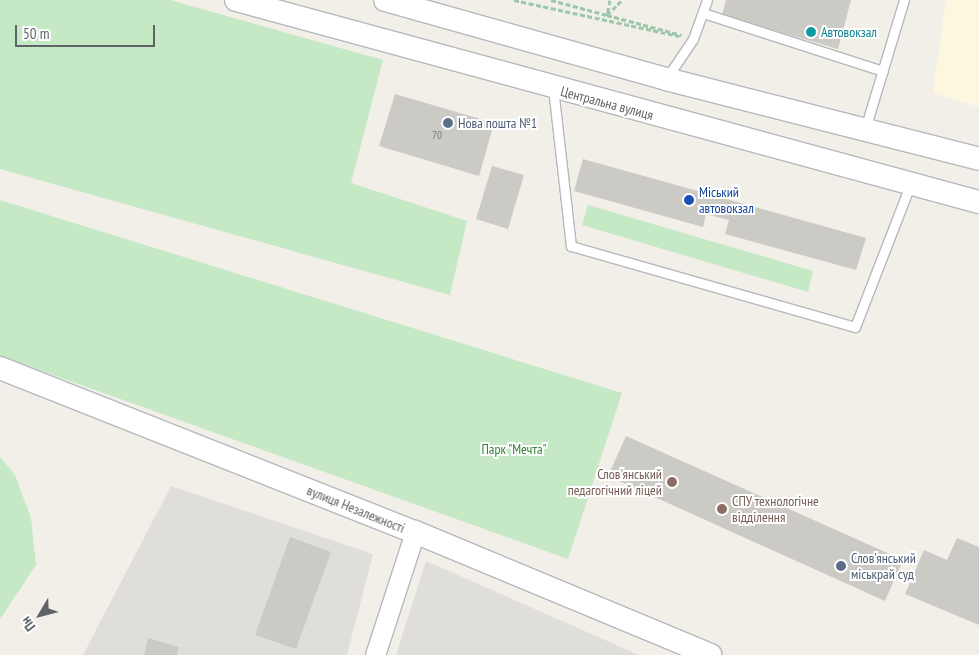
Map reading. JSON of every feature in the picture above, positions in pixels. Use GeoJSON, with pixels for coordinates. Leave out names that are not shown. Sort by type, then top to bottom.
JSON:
{"type":"FeatureCollection","features":[{"type":"Feature","properties":{"kind":"street","name":"Центральна вулиця"},"geometry":{"type":"LineString","coordinates":[[236,0],[553,88],[979,202]]}},
{"type":"Feature","properties":{"kind":"street"},"geometry":{"type":"LineString","coordinates":[[385,0],[666,80],[979,159]]}},
{"type":"Feature","properties":{"kind":"street","name":"вулиця Незалежності"},"geometry":{"type":"LineString","coordinates":[[0,368],[415,532],[710,655]]}},
{"type":"Feature","properties":{"kind":"street"},"geometry":{"type":"LineString","coordinates":[[375,655],[415,532]]}},
{"type":"Feature","properties":{"kind":"lane"},"geometry":{"type":"LineString","coordinates":[[666,80],[693,39],[707,0]]}},
{"type":"Feature","properties":{"kind":"lane"},"geometry":{"type":"LineString","coordinates":[[865,130],[904,0]]}},
{"type":"Feature","properties":{"kind":"lane"},"geometry":{"type":"LineString","coordinates":[[703,13],[883,71]]}},
{"type":"Feature","properties":{"kind":"lane"},"geometry":{"type":"LineString","coordinates":[[553,88],[571,246],[855,327],[911,183]]}},
{"type":"Feature","properties":{"kind":"path"},"geometry":{"type":"LineString","coordinates":[[514,0],[693,39]]}},
{"type":"Feature","properties":{"kind":"path"},"geometry":{"type":"LineString","coordinates":[[551,0],[693,39]]}},
{"type":"Feature","properties":{"kind":"path"},"geometry":{"type":"LineString","coordinates":[[607,15],[610,0]]}},
{"type":"Feature","properties":{"kind":"path"},"geometry":{"type":"LineString","coordinates":[[607,15],[622,0]]}},
{"type":"Feature","properties":{"kind":"shaded area"},"geometry":{"type":"Polygon","coordinates":[[[946,0],[979,0],[979,107],[933,93],[946,0]]]}},
{"type":"Feature","properties":{"kind":"shaded area"},"geometry":{"type":"Polygon","coordinates":[[[171,486],[373,554],[347,655],[83,655],[171,486]]]}},
{"type":"Feature","properties":{"kind":"shaded area"},"geometry":{"type":"Polygon","coordinates":[[[426,561],[639,655],[396,655],[426,561]]]}},
{"type":"Feature","properties":{"kind":"green space"},"geometry":{"type":"Polygon","coordinates":[[[0,0],[170,0],[383,60],[351,183],[467,221],[450,295],[0,169],[0,0]]]}},
{"type":"Feature","properties":{"kind":"green space","name":"Парк \"Мечта\""},"geometry":{"type":"Polygon","coordinates":[[[0,200],[622,393],[568,559],[0,356],[0,200]]]}},
{"type":"Feature","properties":{"kind":"green space"},"geometry":{"type":"Polygon","coordinates":[[[588,205],[813,271],[808,292],[582,225],[588,205]]]}},
{"type":"Feature","properties":{"kind":"green space"},"geometry":{"type":"Polygon","coordinates":[[[0,457],[15,475],[31,518],[36,565],[0,619],[0,457]]]}},
{"type":"Feature","properties":{"kind":"building","name":"Автовокзал"},"geometry":{"type":"Polygon","coordinates":[[[726,0],[851,0],[838,49],[722,15],[726,0]]]}},
{"type":"Feature","properties":{"kind":"building"},"geometry":{"type":"Polygon","coordinates":[[[395,94],[494,123],[479,176],[379,146],[395,94]]]}},
{"type":"Feature","properties":{"kind":"building"},"geometry":{"type":"Polygon","coordinates":[[[583,159],[866,238],[856,270],[725,234],[729,220],[706,214],[703,227],[574,191],[583,159]]]}},
{"type":"Feature","properties":{"kind":"building"},"geometry":{"type":"Polygon","coordinates":[[[492,166],[524,175],[508,229],[476,219],[492,166]]]}},
{"type":"Feature","properties":{"kind":"building"},"geometry":{"type":"Polygon","coordinates":[[[626,436],[903,560],[885,601],[608,476],[626,436]]]}},
{"type":"Feature","properties":{"kind":"building"},"geometry":{"type":"Polygon","coordinates":[[[290,537],[331,552],[296,649],[255,635],[290,537]]]}},
{"type":"Feature","properties":{"kind":"building"},"geometry":{"type":"Polygon","coordinates":[[[957,538],[979,547],[979,625],[905,594],[924,550],[947,560],[957,538]]]}},
{"type":"Feature","properties":{"kind":"building"},"geometry":{"type":"Polygon","coordinates":[[[148,638],[179,647],[177,655],[144,655],[148,638]]]}},
{"type":"Feature","properties":{"kind":"place","name":"Автовокзал"},"geometry":{"type":"Point","coordinates":[811,32]}},
{"type":"Feature","properties":{"kind":"place","name":"Нова пошта №1"},"geometry":{"type":"Point","coordinates":[448,123]}},
{"type":"Feature","properties":{"kind":"place","name":"Міський автовокзал"},"geometry":{"type":"Point","coordinates":[689,200]}},
{"type":"Feature","properties":{"kind":"place","name":"Слов'янський педагогічний ліцей"},"geometry":{"type":"Point","coordinates":[672,482]}},
{"type":"Feature","properties":{"kind":"place","name":"СПУ технологічне відділення"},"geometry":{"type":"Point","coordinates":[722,509]}},
{"type":"Feature","properties":{"kind":"place","name":"Слов'янський міськрай суд"},"geometry":{"type":"Point","coordinates":[841,566]}}]}
